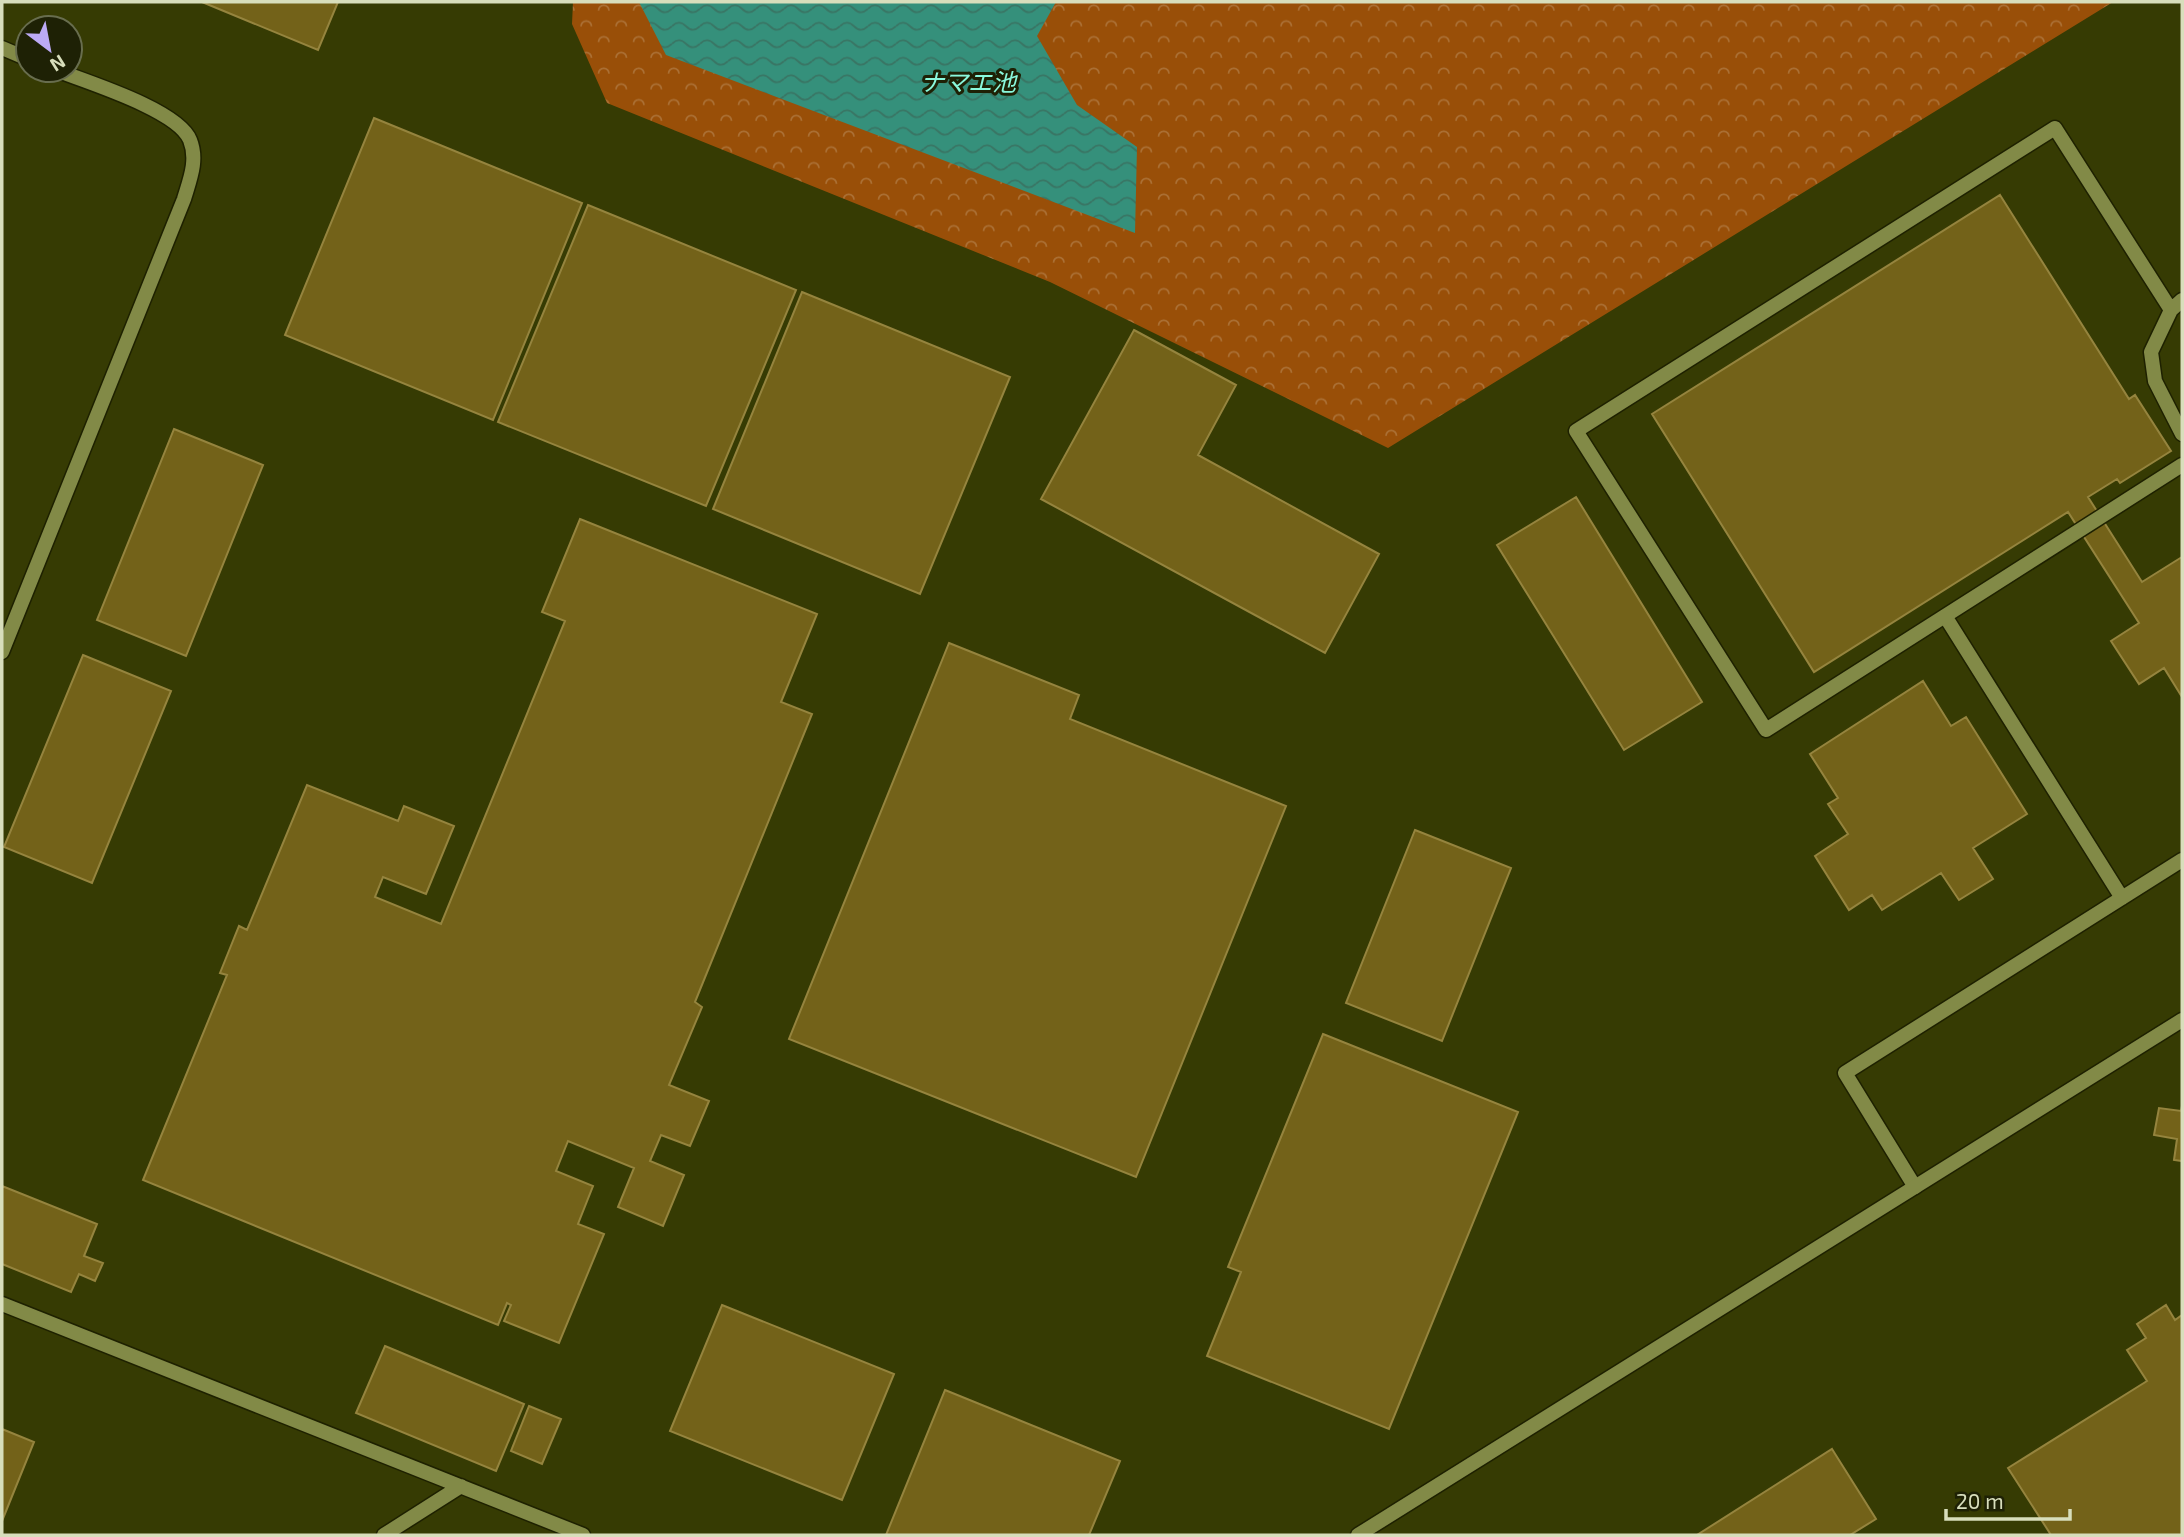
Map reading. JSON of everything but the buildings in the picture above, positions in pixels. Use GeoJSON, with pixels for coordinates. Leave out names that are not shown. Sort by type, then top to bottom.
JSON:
{"type":"FeatureCollection","features":[{"type":"Feature","properties":{"kind":"street"},"geometry":{"type":"LineString","coordinates":[[2,652],[179,212],[194,167],[189,139],[167,116],[84,82]]}},
{"type":"Feature","properties":{"kind":"street"},"geometry":{"type":"LineString","coordinates":[[2171,310],[2055,128],[1576,431],[1766,730],[2182,465]]}},
{"type":"Feature","properties":{"kind":"street"},"geometry":{"type":"LineString","coordinates":[[2182,300],[2171,310],[2151,352],[2155,381],[2182,434]]}},
{"type":"Feature","properties":{"kind":"street"},"geometry":{"type":"LineString","coordinates":[[1945,616],[2122,898]]}},
{"type":"Feature","properties":{"kind":"street"},"geometry":{"type":"LineString","coordinates":[[1914,1187],[1844,1073],[2182,860]]}},
{"type":"Feature","properties":{"kind":"street"},"geometry":{"type":"LineString","coordinates":[[1358,1535],[2182,1020]]}},
{"type":"Feature","properties":{"kind":"street"},"geometry":{"type":"LineString","coordinates":[[2,1304],[583,1535]]}},
{"type":"Feature","properties":{"kind":"street"},"geometry":{"type":"LineString","coordinates":[[384,1535],[461,1486]]}},
{"type":"Feature","properties":{"kind":"green space"},"geometry":{"type":"Polygon","coordinates":[[[573,2],[2113,2],[1388,448],[1050,282],[607,103],[572,24],[573,2]]]}},
{"type":"Feature","properties":{"kind":"water","name":"ナマエ池"},"geometry":{"type":"Polygon","coordinates":[[[639,2],[1056,2],[1037,36],[1077,105],[1137,147],[1135,233],[666,55],[639,2]]]}}]}
